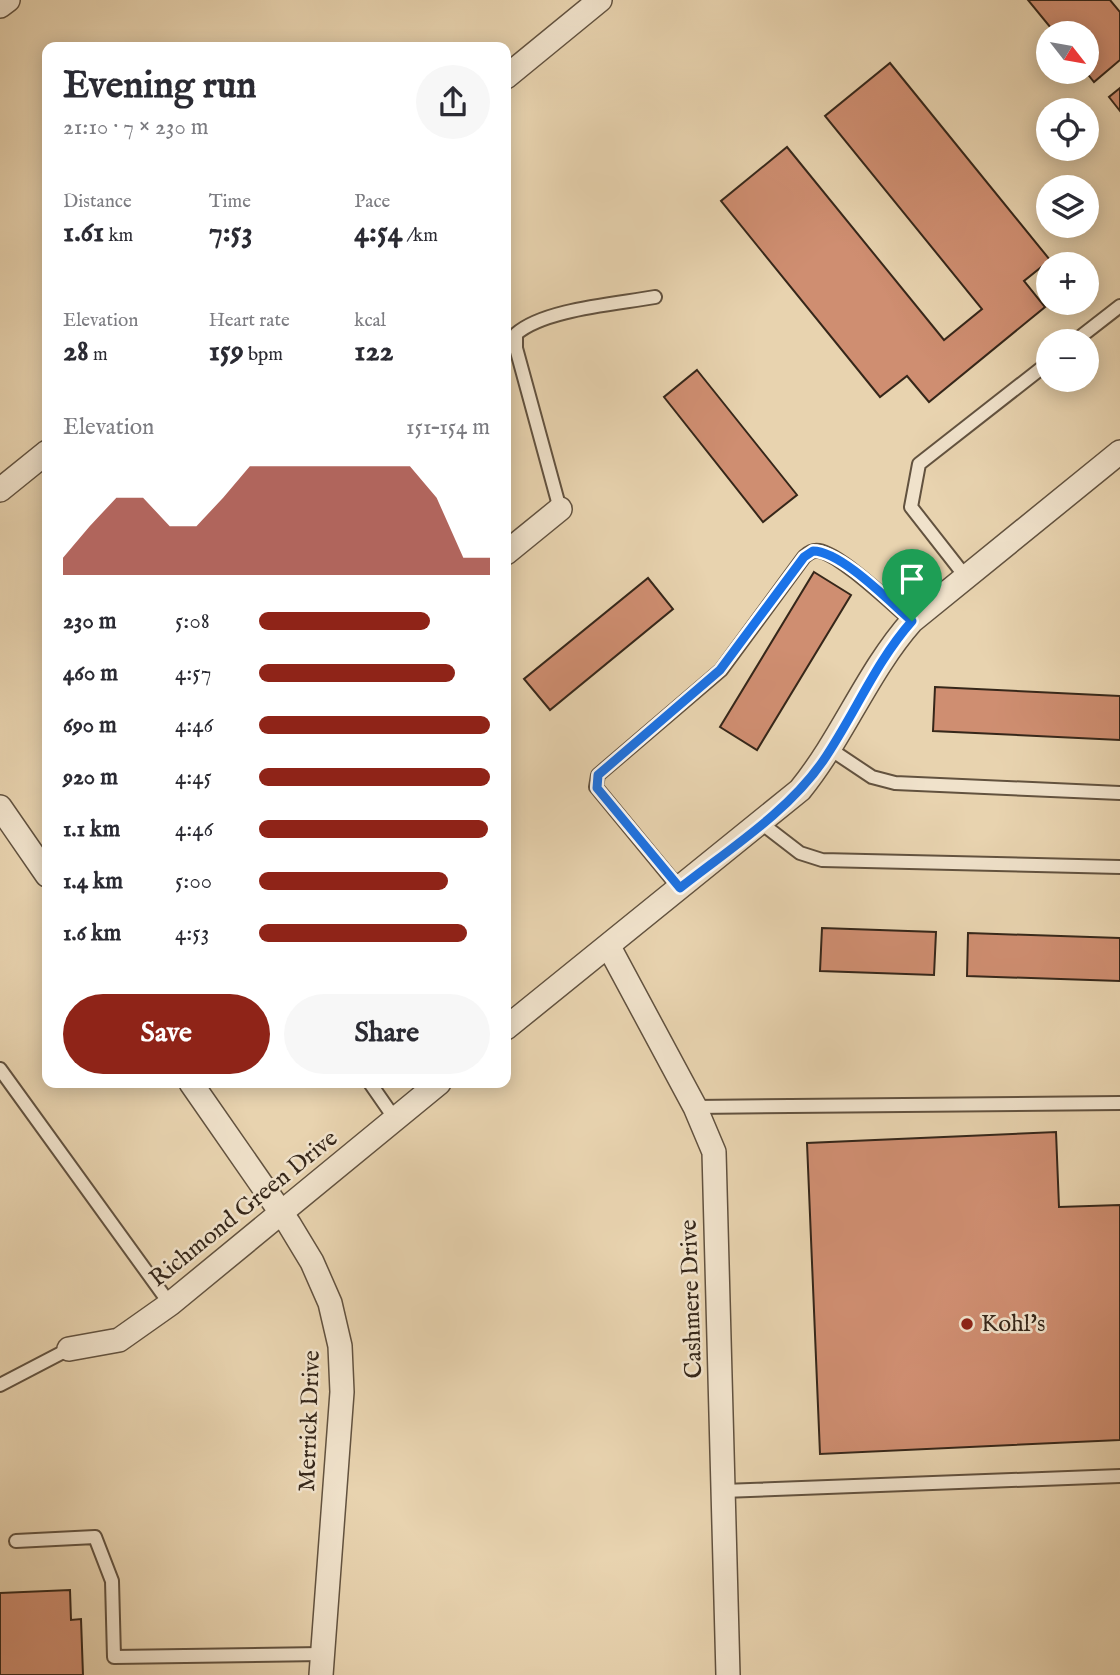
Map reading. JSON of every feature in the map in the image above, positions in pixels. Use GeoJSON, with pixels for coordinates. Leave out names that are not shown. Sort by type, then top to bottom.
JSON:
{"type":"FeatureCollection","features":[{"type":"Feature","properties":{"kind":"street"},"geometry":{"type":"LineString","coordinates":[[0,6],[8,0]]}},
{"type":"Feature","properties":{"kind":"street"},"geometry":{"type":"LineString","coordinates":[[511,73],[600,0]]}},
{"type":"Feature","properties":{"kind":"street"},"geometry":{"type":"LineString","coordinates":[[511,1024],[800,790],[830,750],[890,646],[912,621],[1120,452]]}},
{"type":"Feature","properties":{"kind":"street"},"geometry":{"type":"LineString","coordinates":[[0,490],[42,456]]}},
{"type":"Feature","properties":{"kind":"street"},"geometry":{"type":"LineString","coordinates":[[511,549],[559,509]]}},
{"type":"Feature","properties":{"kind":"street"},"geometry":{"type":"LineString","coordinates":[[0,807],[42,868]]}},
{"type":"Feature","properties":{"kind":"street","name":"Cashmere Drive"},"geometry":{"type":"LineString","coordinates":[[609,947],[695,1107],[714,1152],[729,1675]]}},
{"type":"Feature","properties":{"kind":"street","name":"Merrick Drive"},"geometry":{"type":"LineString","coordinates":[[194,1088],[312,1262],[330,1303],[340,1346],[342,1392],[321,1665]]}},
{"type":"Feature","properties":{"kind":"street","name":"Richmond Green Drive"},"geometry":{"type":"LineString","coordinates":[[69,1349],[119,1340],[170,1304],[433,1088]]}},
{"type":"Feature","properties":{"kind":"lane"},"geometry":{"type":"LineString","coordinates":[[559,509],[516,348],[516,334],[524,326],[546,318],[655,297]]}},
{"type":"Feature","properties":{"kind":"lane"},"geometry":{"type":"LineString","coordinates":[[1090,329],[1120,306]]}},
{"type":"Feature","properties":{"kind":"lane"},"geometry":{"type":"LineString","coordinates":[[965,576],[911,507],[919,464],[1036,372]]}},
{"type":"Feature","properties":{"kind":"lane"},"geometry":{"type":"LineString","coordinates":[[680,888],[597,788],[598,775],[720,670],[804,557],[813,551],[822,551],[842,563],[912,621]]}},
{"type":"Feature","properties":{"kind":"lane"},"geometry":{"type":"LineString","coordinates":[[830,750],[872,777],[895,783],[1120,793]]}},
{"type":"Feature","properties":{"kind":"lane"},"geometry":{"type":"LineString","coordinates":[[761,823],[800,853],[822,860],[1120,867]]}},
{"type":"Feature","properties":{"kind":"lane"},"geometry":{"type":"LineString","coordinates":[[0,1069],[170,1304]]}},
{"type":"Feature","properties":{"kind":"lane"},"geometry":{"type":"LineString","coordinates":[[373,1088],[395,1119]]}},
{"type":"Feature","properties":{"kind":"lane"},"geometry":{"type":"LineString","coordinates":[[695,1107],[1120,1103]]}},
{"type":"Feature","properties":{"kind":"lane"},"geometry":{"type":"LineString","coordinates":[[0,1385],[69,1349]]}},
{"type":"Feature","properties":{"kind":"lane"},"geometry":{"type":"LineString","coordinates":[[723,1491],[1120,1476]]}},
{"type":"Feature","properties":{"kind":"lane"},"geometry":{"type":"LineString","coordinates":[[16,1541],[94,1537],[111,1581],[114,1657],[321,1665]]}},
{"type":"Feature","properties":{"kind":"building"},"geometry":{"type":"Polygon","coordinates":[[[1028,0],[1110,0],[1120,12],[1120,60],[1099,78],[1099,21],[1045,21],[1028,0]]]}},
{"type":"Feature","properties":{"kind":"building"},"geometry":{"type":"Polygon","coordinates":[[[890,63],[1044,252],[1036,252],[1036,271],[1024,281],[1036,296],[1036,314],[929,402],[907,376],[880,397],[721,201],[787,147],[944,340],[982,309],[825,116],[890,63]]]}},
{"type":"Feature","properties":{"kind":"building"},"geometry":{"type":"Polygon","coordinates":[[[1120,88],[1120,111],[1109,97],[1120,88]]]}},
{"type":"Feature","properties":{"kind":"building"},"geometry":{"type":"Polygon","coordinates":[[[697,370],[797,495],[763,522],[664,397],[697,370]]]}},
{"type":"Feature","properties":{"kind":"building"},"geometry":{"type":"Polygon","coordinates":[[[814,572],[851,595],[757,750],[720,727],[814,572]]]}},
{"type":"Feature","properties":{"kind":"building"},"geometry":{"type":"Polygon","coordinates":[[[648,578],[673,609],[550,710],[524,679],[648,578]]]}},
{"type":"Feature","properties":{"kind":"building"},"geometry":{"type":"Polygon","coordinates":[[[935,687],[1120,696],[1120,740],[933,731],[935,687]]]}},
{"type":"Feature","properties":{"kind":"building"},"geometry":{"type":"Polygon","coordinates":[[[822,928],[936,932],[934,975],[820,971],[822,928]]]}},
{"type":"Feature","properties":{"kind":"building"},"geometry":{"type":"Polygon","coordinates":[[[968,933],[1120,938],[1120,981],[967,976],[968,933]]]}},
{"type":"Feature","properties":{"kind":"building","name":"Kohl's"},"geometry":{"type":"Polygon","coordinates":[[[1056,1132],[1059,1207],[1120,1205],[1120,1440],[820,1454],[807,1143],[1056,1132]]]}},
{"type":"Feature","properties":{"kind":"building"},"geometry":{"type":"Polygon","coordinates":[[[70,1590],[71,1620],[81,1619],[83,1675],[0,1675],[0,1593],[70,1590]]]}},
{"type":"Feature","properties":{"kind":"place","name":"Kohl's"},"geometry":{"type":"Point","coordinates":[967,1324]}},
{"type":"Feature","properties":{"kind":"route"},"geometry":{"type":"LineString","coordinates":[[813,551],[822,551],[842,563],[912,621],[890,646],[823,762],[800,790],[680,888],[597,788],[598,775],[720,670],[804,557],[813,551]]}}]}
